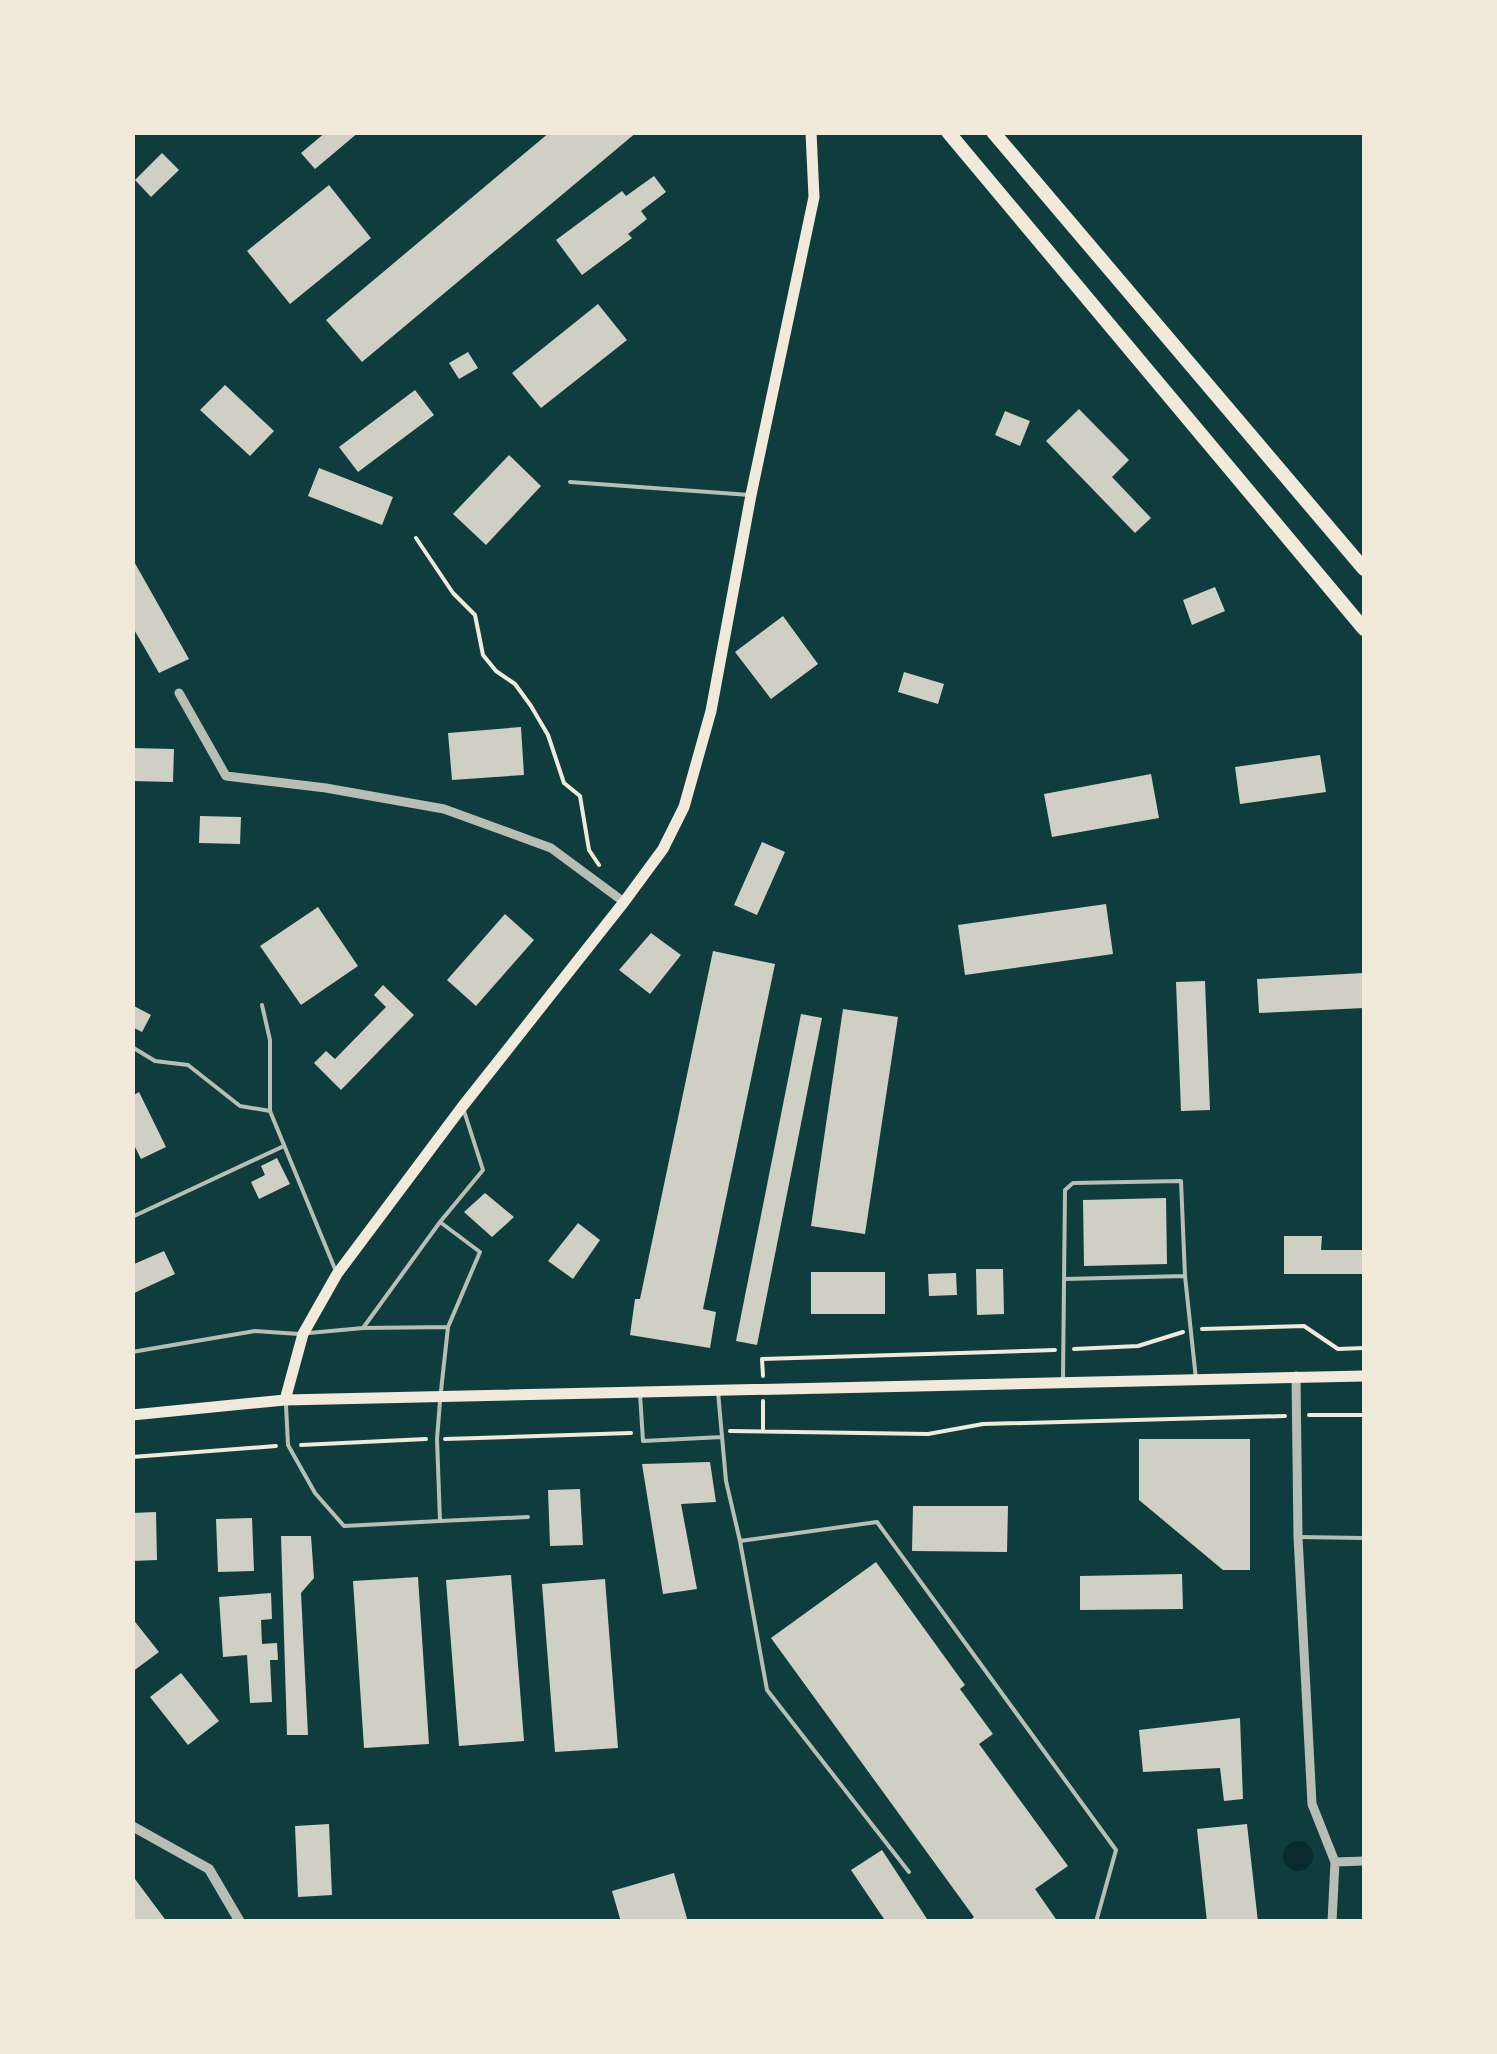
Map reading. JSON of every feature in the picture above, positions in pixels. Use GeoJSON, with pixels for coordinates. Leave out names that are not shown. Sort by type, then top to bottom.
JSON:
{"type":"FeatureCollection","features":[{"type":"Feature","properties":{"kind":"highway"},"geometry":{"type":"LineString","coordinates":[[948,132],[1364,629]]}},
{"type":"Feature","properties":{"kind":"highway"},"geometry":{"type":"LineString","coordinates":[[993,132],[1364,566]]}},
{"type":"Feature","properties":{"kind":"main road"},"geometry":{"type":"LineString","coordinates":[[285,1400],[303,1334],[337,1274],[462,1107],[624,902],[663,849],[684,807],[711,712],[751,495],[814,196],[812,132]]}},
{"type":"Feature","properties":{"kind":"main road"},"geometry":{"type":"LineString","coordinates":[[132,1415],[285,1400],[1364,1376]]}},
{"type":"Feature","properties":{"kind":"street"},"geometry":{"type":"LineString","coordinates":[[180,693],[226,776],[326,788],[444,810],[550,848],[624,902]]}},
{"type":"Feature","properties":{"kind":"street"},"geometry":{"type":"LineString","coordinates":[[1296,1376],[1298,1537],[1312,1804],[1335,1862],[1332,1922]]}},
{"type":"Feature","properties":{"kind":"street"},"geometry":{"type":"LineString","coordinates":[[132,1826],[209,1869],[240,1922]]}},
{"type":"Feature","properties":{"kind":"street"},"geometry":{"type":"LineString","coordinates":[[1335,1862],[1364,1861]]}},
{"type":"Feature","properties":{"kind":"lane"},"geometry":{"type":"LineString","coordinates":[[570,482],[751,495]]}},
{"type":"Feature","properties":{"kind":"lane"},"geometry":{"type":"LineString","coordinates":[[262,1006],[270,1040],[270,1111],[337,1274]]}},
{"type":"Feature","properties":{"kind":"lane"},"geometry":{"type":"LineString","coordinates":[[132,1047],[155,1061],[188,1066],[240,1106],[270,1111]]}},
{"type":"Feature","properties":{"kind":"lane"},"geometry":{"type":"LineString","coordinates":[[362,1328],[483,1170],[462,1107]]}},
{"type":"Feature","properties":{"kind":"lane"},"geometry":{"type":"LineString","coordinates":[[132,1217],[284,1146]]}},
{"type":"Feature","properties":{"kind":"lane"},"geometry":{"type":"LineString","coordinates":[[1064,1383],[1065,1190],[1073,1183],[1100,1182],[1181,1180],[1185,1276],[1196,1379]]}},
{"type":"Feature","properties":{"kind":"lane"},"geometry":{"type":"LineString","coordinates":[[440,1222],[480,1252],[448,1327],[438,1439],[440,1521]]}},
{"type":"Feature","properties":{"kind":"lane"},"geometry":{"type":"LineString","coordinates":[[1063,1279],[1185,1276]]}},
{"type":"Feature","properties":{"kind":"lane"},"geometry":{"type":"LineString","coordinates":[[132,1352],[255,1331],[303,1334],[362,1328],[448,1327]]}},
{"type":"Feature","properties":{"kind":"lane"},"geometry":{"type":"LineString","coordinates":[[718,1392],[726,1480],[766,1690],[910,1872]]}},
{"type":"Feature","properties":{"kind":"lane"},"geometry":{"type":"LineString","coordinates":[[640,1394],[644,1441],[722,1434]]}},
{"type":"Feature","properties":{"kind":"lane"},"geometry":{"type":"LineString","coordinates":[[285,1400],[288,1445],[315,1493],[344,1526],[528,1517]]}},
{"type":"Feature","properties":{"kind":"lane"},"geometry":{"type":"LineString","coordinates":[[740,1540],[877,1522],[1116,1850],[1096,1922]]}},
{"type":"Feature","properties":{"kind":"lane"},"geometry":{"type":"LineString","coordinates":[[1298,1537],[1364,1538]]}},
{"type":"Feature","properties":{"kind":"path"},"geometry":{"type":"LineString","coordinates":[[416,538],[454,593],[475,615],[483,656],[515,684],[548,735],[564,783],[580,796],[589,850],[600,866]]}},
{"type":"Feature","properties":{"kind":"path"},"geometry":{"type":"LineString","coordinates":[[763,1432],[762,1358],[1138,1346],[1191,1329],[1304,1326],[1338,1349],[1364,1348]]}},
{"type":"Feature","properties":{"kind":"path"},"geometry":{"type":"LineString","coordinates":[[722,1434],[928,1434],[982,1424],[1364,1414]]}},
{"type":"Feature","properties":{"kind":"path"},"geometry":{"type":"LineString","coordinates":[[132,1457],[288,1445],[643,1433]]}},
{"type":"Feature","properties":{"kind":"water"},"geometry":{"type":"Polygon","coordinates":[[[1298,1841],[1309,1845],[1313,1856],[1309,1867],[1298,1871],[1287,1867],[1283,1856],[1287,1845],[1298,1841]]]}},
{"type":"Feature","properties":{"kind":"building"},"geometry":{"type":"Polygon","coordinates":[[[326,132],[359,132],[315,169],[301,153],[326,132]]]}},
{"type":"Feature","properties":{"kind":"building"},"geometry":{"type":"Polygon","coordinates":[[[550,132],[637,132],[362,362],[326,320],[550,132]]]}},
{"type":"Feature","properties":{"kind":"building"},"geometry":{"type":"Polygon","coordinates":[[[162,153],[179,170],[151,197],[135,180],[162,153]]]}},
{"type":"Feature","properties":{"kind":"building"},"geometry":{"type":"Polygon","coordinates":[[[654,176],[666,192],[641,211],[647,219],[628,234],[632,238],[582,275],[556,240],[622,191],[626,196],[654,176]]]}},
{"type":"Feature","properties":{"kind":"building"},"geometry":{"type":"Polygon","coordinates":[[[329,185],[371,238],[290,304],[247,251],[329,185]]]}},
{"type":"Feature","properties":{"kind":"building"},"geometry":{"type":"Polygon","coordinates":[[[598,304],[627,340],[541,408],[512,373],[598,304]]]}},
{"type":"Feature","properties":{"kind":"building"},"geometry":{"type":"Polygon","coordinates":[[[468,352],[478,368],[459,379],[449,363],[468,352]]]}},
{"type":"Feature","properties":{"kind":"building"},"geometry":{"type":"Polygon","coordinates":[[[225,385],[274,431],[250,456],[200,410],[225,385]]]}},
{"type":"Feature","properties":{"kind":"building"},"geometry":{"type":"Polygon","coordinates":[[[415,390],[434,415],[358,472],[339,447],[415,390]]]}},
{"type":"Feature","properties":{"kind":"building"},"geometry":{"type":"Polygon","coordinates":[[[1079,409],[1129,460],[1112,477],[1151,518],[1135,533],[1046,441],[1079,409]]]}},
{"type":"Feature","properties":{"kind":"building"},"geometry":{"type":"Polygon","coordinates":[[[1005,411],[1030,421],[1020,446],[995,435],[1005,411]]]}},
{"type":"Feature","properties":{"kind":"building"},"geometry":{"type":"Polygon","coordinates":[[[509,455],[541,486],[486,545],[453,514],[509,455]]]}},
{"type":"Feature","properties":{"kind":"building"},"geometry":{"type":"Polygon","coordinates":[[[319,468],[393,497],[382,525],[308,496],[319,468]]]}},
{"type":"Feature","properties":{"kind":"building"},"geometry":{"type":"Polygon","coordinates":[[[132,558],[189,659],[159,673],[132,626],[132,558]]]}},
{"type":"Feature","properties":{"kind":"building"},"geometry":{"type":"Polygon","coordinates":[[[1215,587],[1225,611],[1192,625],[1183,600],[1215,587]]]}},
{"type":"Feature","properties":{"kind":"building"},"geometry":{"type":"Polygon","coordinates":[[[783,616],[818,664],[771,699],[735,652],[783,616]]]}},
{"type":"Feature","properties":{"kind":"building"},"geometry":{"type":"Polygon","coordinates":[[[904,672],[944,684],[938,704],[898,692],[904,672]]]}},
{"type":"Feature","properties":{"kind":"building"},"geometry":{"type":"Polygon","coordinates":[[[521,727],[524,775],[452,780],[448,733],[521,727]]]}},
{"type":"Feature","properties":{"kind":"building"},"geometry":{"type":"Polygon","coordinates":[[[132,748],[174,749],[173,782],[132,781],[132,748]]]}},
{"type":"Feature","properties":{"kind":"building"},"geometry":{"type":"Polygon","coordinates":[[[1320,755],[1326,792],[1240,804],[1235,767],[1320,755]]]}},
{"type":"Feature","properties":{"kind":"building"},"geometry":{"type":"Polygon","coordinates":[[[1151,774],[1159,818],[1052,837],[1044,794],[1151,774]]]}},
{"type":"Feature","properties":{"kind":"building"},"geometry":{"type":"Polygon","coordinates":[[[200,816],[241,817],[240,844],[199,843],[200,816]]]}},
{"type":"Feature","properties":{"kind":"building"},"geometry":{"type":"Polygon","coordinates":[[[762,842],[785,852],[757,915],[734,905],[762,842]]]}},
{"type":"Feature","properties":{"kind":"building"},"geometry":{"type":"Polygon","coordinates":[[[1106,904],[1113,954],[965,975],[958,925],[1106,904]]]}},
{"type":"Feature","properties":{"kind":"building"},"geometry":{"type":"Polygon","coordinates":[[[318,907],[358,966],[301,1005],[260,946],[318,907]]]}},
{"type":"Feature","properties":{"kind":"building"},"geometry":{"type":"Polygon","coordinates":[[[505,914],[534,940],[476,1006],[447,980],[505,914]]]}},
{"type":"Feature","properties":{"kind":"building"},"geometry":{"type":"Polygon","coordinates":[[[651,933],[681,955],[650,994],[619,970],[651,933]]]}},
{"type":"Feature","properties":{"kind":"building"},"geometry":{"type":"Polygon","coordinates":[[[713,951],[775,964],[703,1309],[716,1312],[710,1348],[630,1335],[713,951]]]}},
{"type":"Feature","properties":{"kind":"building"},"geometry":{"type":"Polygon","coordinates":[[[1364,973],[1364,1008],[1259,1013],[1257,979],[1364,973]]]}},
{"type":"Feature","properties":{"kind":"building"},"geometry":{"type":"Polygon","coordinates":[[[1205,981],[1210,1110],[1181,1111],[1176,982],[1205,981]]]}},
{"type":"Feature","properties":{"kind":"building"},"geometry":{"type":"Polygon","coordinates":[[[383,985],[414,1015],[341,1090],[314,1063],[326,1051],[335,1059],[386,1007],[374,995],[383,985]]]}},
{"type":"Feature","properties":{"kind":"building"},"geometry":{"type":"Polygon","coordinates":[[[134,1006],[151,1015],[142,1032],[132,1027],[134,1006]]]}},
{"type":"Feature","properties":{"kind":"building"},"geometry":{"type":"Polygon","coordinates":[[[843,1009],[898,1017],[865,1234],[811,1226],[843,1009]]]}},
{"type":"Feature","properties":{"kind":"building"},"geometry":{"type":"Polygon","coordinates":[[[801,1014],[822,1018],[757,1345],[736,1341],[801,1014]]]}},
{"type":"Feature","properties":{"kind":"building"},"geometry":{"type":"Polygon","coordinates":[[[139,1092],[166,1147],[141,1159],[132,1141],[132,1096],[139,1092]]]}},
{"type":"Feature","properties":{"kind":"building"},"geometry":{"type":"Polygon","coordinates":[[[277,1158],[290,1184],[259,1199],[251,1182],[265,1175],[261,1166],[277,1158]]]}},
{"type":"Feature","properties":{"kind":"building"},"geometry":{"type":"Polygon","coordinates":[[[485,1193],[514,1217],[492,1237],[464,1212],[485,1193]]]}},
{"type":"Feature","properties":{"kind":"building"},"geometry":{"type":"Polygon","coordinates":[[[1166,1198],[1167,1264],[1084,1266],[1083,1200],[1166,1198]]]}},
{"type":"Feature","properties":{"kind":"building"},"geometry":{"type":"Polygon","coordinates":[[[578,1223],[600,1240],[573,1279],[548,1261],[578,1223]]]}},
{"type":"Feature","properties":{"kind":"building"},"geometry":{"type":"Polygon","coordinates":[[[1284,1236],[1322,1236],[1321,1250],[1364,1250],[1364,1274],[1284,1274],[1284,1236]]]}},
{"type":"Feature","properties":{"kind":"building"},"geometry":{"type":"Polygon","coordinates":[[[164,1251],[175,1274],[132,1294],[132,1265],[164,1251]]]}},
{"type":"Feature","properties":{"kind":"building"},"geometry":{"type":"Polygon","coordinates":[[[976,1269],[1003,1269],[1004,1314],[977,1315],[976,1269]]]}},
{"type":"Feature","properties":{"kind":"building"},"geometry":{"type":"Polygon","coordinates":[[[811,1272],[885,1272],[885,1314],[811,1314],[811,1272]]]}},
{"type":"Feature","properties":{"kind":"building"},"geometry":{"type":"Polygon","coordinates":[[[956,1273],[957,1295],[929,1296],[928,1274],[956,1273]]]}},
{"type":"Feature","properties":{"kind":"building"},"geometry":{"type":"Polygon","coordinates":[[[1139,1439],[1250,1439],[1250,1570],[1223,1570],[1139,1500],[1139,1439]]]}},
{"type":"Feature","properties":{"kind":"building"},"geometry":{"type":"Polygon","coordinates":[[[710,1462],[716,1502],[681,1504],[697,1589],[663,1594],[642,1464],[710,1462]]]}},
{"type":"Feature","properties":{"kind":"building"},"geometry":{"type":"Polygon","coordinates":[[[580,1489],[583,1545],[550,1546],[548,1490],[580,1489]]]}},
{"type":"Feature","properties":{"kind":"building"},"geometry":{"type":"Polygon","coordinates":[[[913,1506],[1008,1506],[1007,1552],[912,1551],[913,1506]]]}},
{"type":"Feature","properties":{"kind":"building"},"geometry":{"type":"Polygon","coordinates":[[[156,1512],[157,1560],[132,1561],[132,1513],[156,1512]]]}},
{"type":"Feature","properties":{"kind":"building"},"geometry":{"type":"Polygon","coordinates":[[[252,1518],[254,1571],[218,1572],[216,1519],[252,1518]]]}},
{"type":"Feature","properties":{"kind":"building"},"geometry":{"type":"Polygon","coordinates":[[[281,1536],[311,1536],[314,1578],[301,1593],[308,1735],[287,1735],[281,1536]]]}},
{"type":"Feature","properties":{"kind":"building"},"geometry":{"type":"Polygon","coordinates":[[[876,1562],[965,1685],[960,1689],[993,1734],[979,1744],[1068,1866],[1035,1889],[1058,1922],[968,1922],[974,1917],[771,1638],[876,1562]]]}},
{"type":"Feature","properties":{"kind":"building"},"geometry":{"type":"Polygon","coordinates":[[[1182,1574],[1183,1609],[1080,1610],[1080,1576],[1182,1574]]]}},
{"type":"Feature","properties":{"kind":"building"},"geometry":{"type":"Polygon","coordinates":[[[511,1575],[524,1741],[459,1746],[446,1580],[511,1575]]]}},
{"type":"Feature","properties":{"kind":"building"},"geometry":{"type":"Polygon","coordinates":[[[418,1577],[429,1744],[364,1748],[353,1581],[418,1577]]]}},
{"type":"Feature","properties":{"kind":"building"},"geometry":{"type":"Polygon","coordinates":[[[605,1579],[618,1748],[555,1752],[542,1584],[605,1579]]]}},
{"type":"Feature","properties":{"kind":"building"},"geometry":{"type":"Polygon","coordinates":[[[271,1593],[272,1619],[261,1620],[262,1644],[277,1643],[278,1660],[270,1660],[272,1702],[250,1703],[247,1655],[223,1657],[219,1597],[271,1593]]]}},
{"type":"Feature","properties":{"kind":"building"},"geometry":{"type":"Polygon","coordinates":[[[132,1618],[159,1652],[132,1672],[132,1618]]]}},
{"type":"Feature","properties":{"kind":"building"},"geometry":{"type":"Polygon","coordinates":[[[181,1673],[219,1721],[188,1745],[150,1697],[181,1673]]]}},
{"type":"Feature","properties":{"kind":"building"},"geometry":{"type":"Polygon","coordinates":[[[1240,1718],[1243,1799],[1224,1801],[1220,1768],[1143,1772],[1139,1730],[1240,1718]]]}},
{"type":"Feature","properties":{"kind":"building"},"geometry":{"type":"Polygon","coordinates":[[[329,1824],[332,1895],[298,1897],[295,1826],[329,1824]]]}},
{"type":"Feature","properties":{"kind":"building"},"geometry":{"type":"Polygon","coordinates":[[[1247,1824],[1258,1922],[1207,1922],[1197,1829],[1247,1824]]]}},
{"type":"Feature","properties":{"kind":"building"},"geometry":{"type":"Polygon","coordinates":[[[882,1850],[929,1922],[886,1922],[851,1870],[882,1850]]]}},
{"type":"Feature","properties":{"kind":"building"},"geometry":{"type":"Polygon","coordinates":[[[674,1873],[688,1922],[621,1922],[612,1891],[674,1873]]]}},
{"type":"Feature","properties":{"kind":"building"},"geometry":{"type":"Polygon","coordinates":[[[132,1875],[167,1922],[132,1922],[132,1875]]]}}]}
